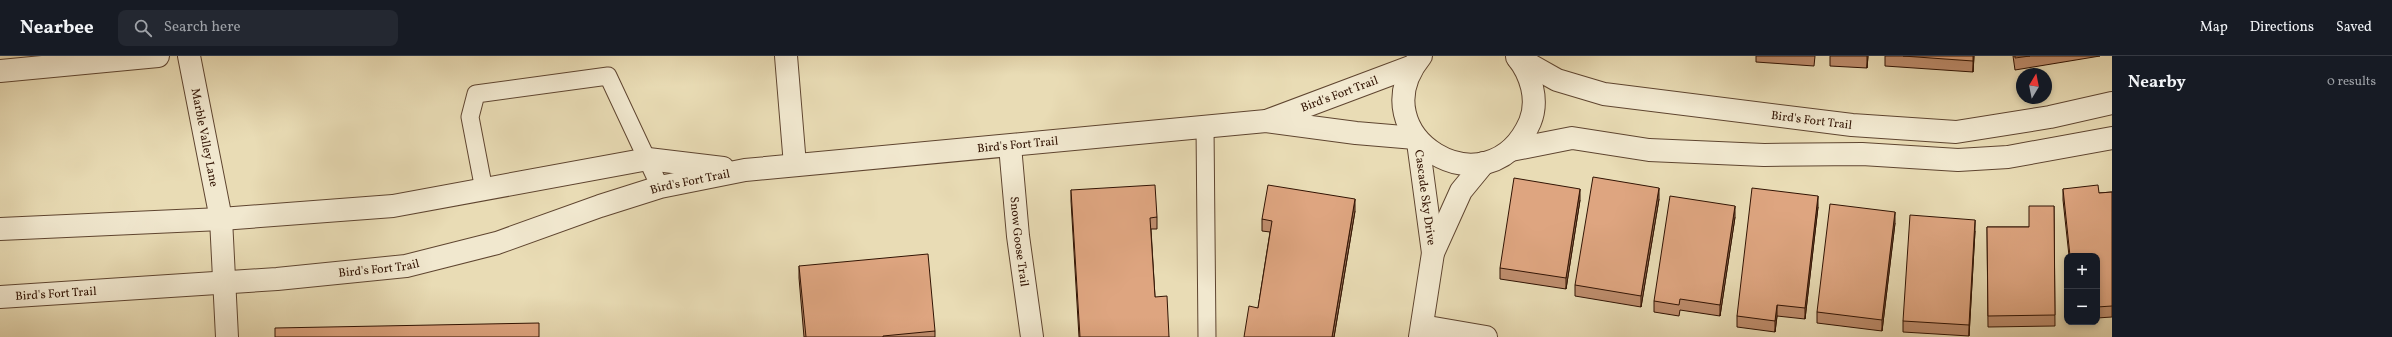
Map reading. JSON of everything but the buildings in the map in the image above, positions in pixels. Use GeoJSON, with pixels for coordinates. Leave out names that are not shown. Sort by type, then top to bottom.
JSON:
{"type":"FeatureCollection","features":[{"type":"Feature","properties":{"kind":"street"},"geometry":{"type":"LineString","coordinates":[[0,70],[158,56]]}},
{"type":"Feature","properties":{"kind":"street","name":"Marble Valley Lane"},"geometry":{"type":"LineString","coordinates":[[189,56],[221,219],[227,337]]}},
{"type":"Feature","properties":{"kind":"street"},"geometry":{"type":"LineString","coordinates":[[786,56],[796,165]]}},
{"type":"Feature","properties":{"kind":"street"},"geometry":{"type":"LineString","coordinates":[[1417,61],[1405,83],[1403,102],[1406,120],[1416,140],[1432,154],[1448,162],[1466,165],[1484,163],[1498,158],[1511,150],[1524,134],[1532,116],[1534,95],[1529,75],[1517,57]]}},
{"type":"Feature","properties":{"kind":"street","name":"Bird's Fort Trail"},"geometry":{"type":"LineString","coordinates":[[1517,57],[1558,80],[1604,94],[1852,125],[1956,132],[2050,117],[2112,103]]}},
{"type":"Feature","properties":{"kind":"street","name":"Bird's Fort Trail"},"geometry":{"type":"LineString","coordinates":[[1266,121],[1417,61]]}},
{"type":"Feature","properties":{"kind":"street","name":"Bird's Fort Trail"},"geometry":{"type":"LineString","coordinates":[[0,297],[224,283],[406,266],[497,244],[600,206],[660,187],[745,170],[1266,121],[1416,140]]}},
{"type":"Feature","properties":{"kind":"street"},"geometry":{"type":"LineString","coordinates":[[1956,132],[1958,160]]}},
{"type":"Feature","properties":{"kind":"street"},"geometry":{"type":"LineString","coordinates":[[1511,150],[1572,138],[1649,150],[1764,156],[1862,154],[1958,160],[2008,157],[2112,138]]}},
{"type":"Feature","properties":{"kind":"street","name":"Cascade Sky Drive"},"geometry":{"type":"LineString","coordinates":[[1416,140],[1433,253]]}},
{"type":"Feature","properties":{"kind":"street","name":"Snow Goose Trail"},"geometry":{"type":"LineString","coordinates":[[1010,146],[1018,236],[1032,337]]}},
{"type":"Feature","properties":{"kind":"street","name":"Bird's Fort Trail"},"geometry":{"type":"LineString","coordinates":[[0,229],[221,219],[393,206],[648,159],[745,170]]}},
{"type":"Feature","properties":{"kind":"street","name":"Cascade Sky Drive"},"geometry":{"type":"LineString","coordinates":[[1421,332],[1433,253],[1461,191],[1484,163]]}},
{"type":"Feature","properties":{"kind":"street"},"geometry":{"type":"LineString","coordinates":[[1421,332],[1486,337]]}},
{"type":"Feature","properties":{"kind":"lane"},"geometry":{"type":"LineString","coordinates":[[484,190],[470,117],[476,94],[608,76],[660,187]]}},
{"type":"Feature","properties":{"kind":"lane"},"geometry":{"type":"LineString","coordinates":[[1204,128],[1207,337]]}}]}
